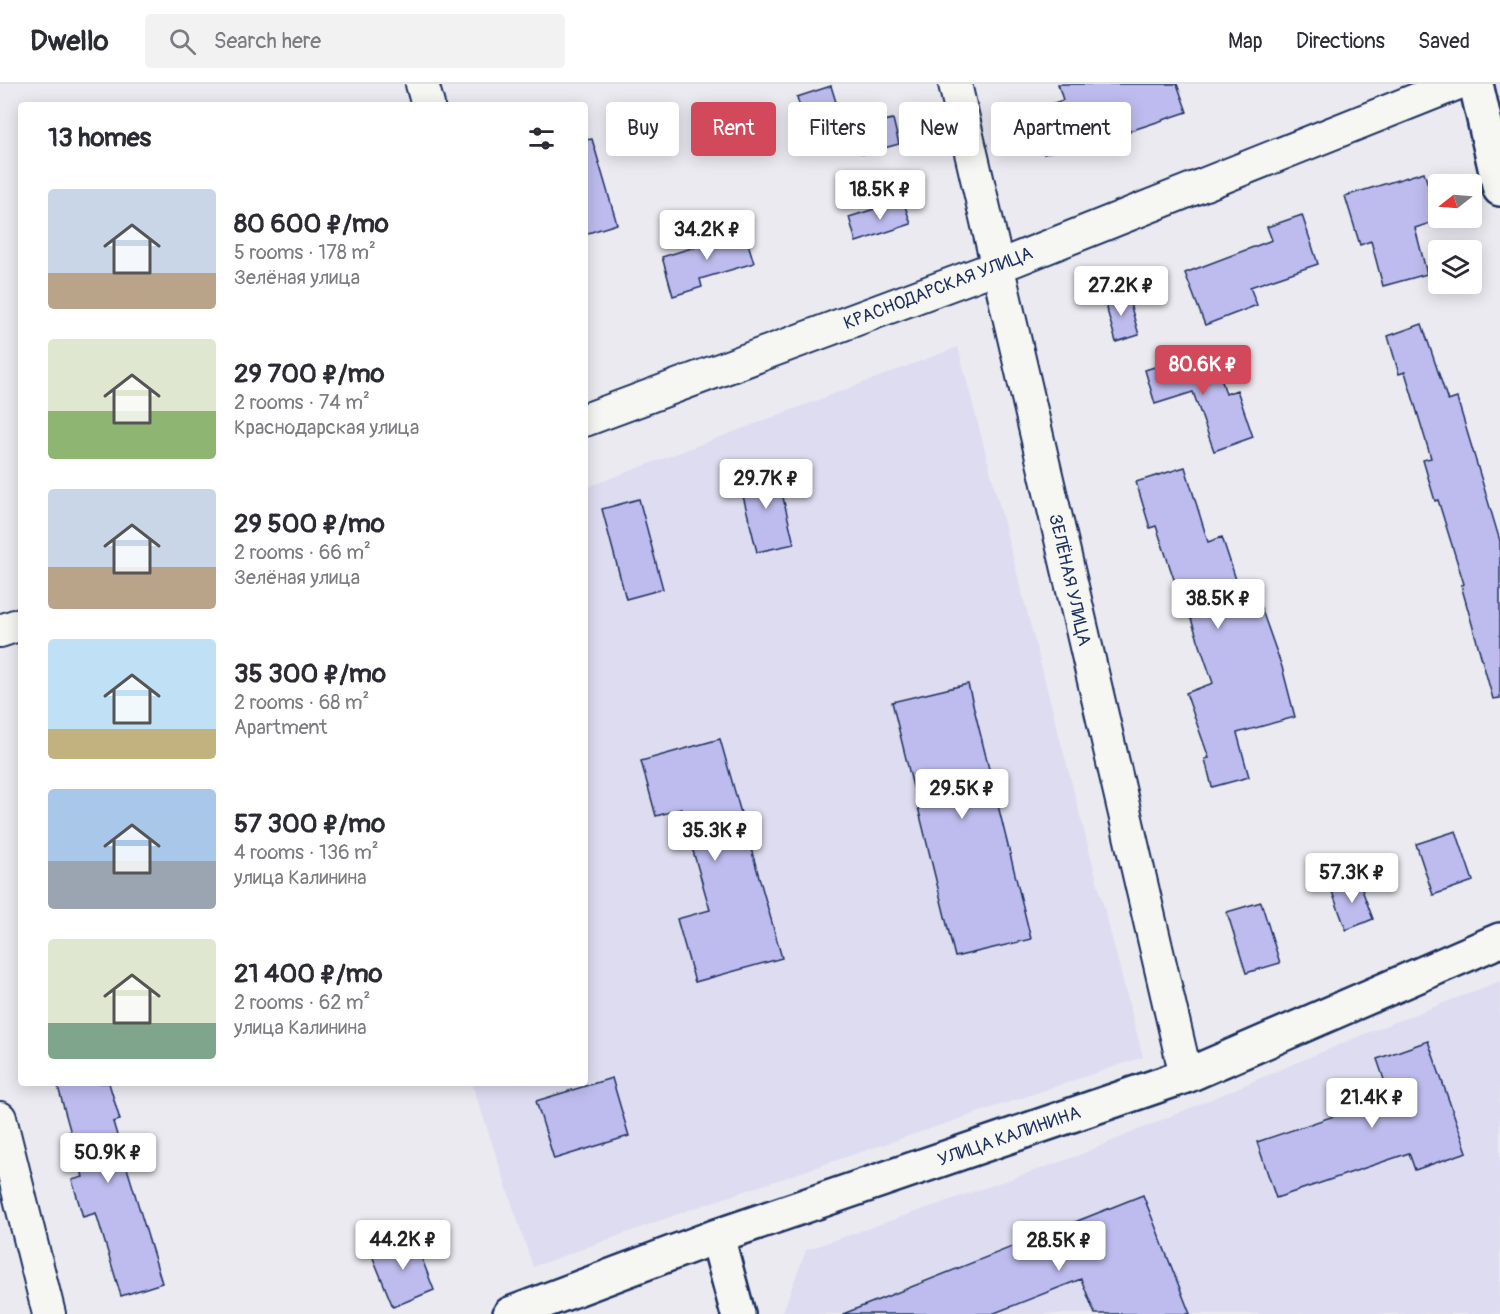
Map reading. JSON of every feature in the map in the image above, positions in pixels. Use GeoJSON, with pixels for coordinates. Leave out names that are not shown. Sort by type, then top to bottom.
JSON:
{"type":"FeatureCollection","features":[{"type":"Feature","properties":{"kind":"street"},"geometry":{"type":"LineString","coordinates":[[422,84],[427,102]]}},
{"type":"Feature","properties":{"kind":"street","name":"ЗЕЛЁНАЯ УЛИЦА"},"geometry":{"type":"LineString","coordinates":[[955,84],[1186,1076]]}},
{"type":"Feature","properties":{"kind":"street","name":"КРАСНОДАРСКАЯ УЛИЦА"},"geometry":{"type":"LineString","coordinates":[[588,419],[997,267],[1456,84]]}},
{"type":"Feature","properties":{"kind":"street"},"geometry":{"type":"LineString","coordinates":[[1476,84],[1500,189]]}},
{"type":"Feature","properties":{"kind":"street"},"geometry":{"type":"LineString","coordinates":[[0,631],[18,625]]}},
{"type":"Feature","properties":{"kind":"street","name":"УЛИЦА КАЛИНИНА"},"geometry":{"type":"LineString","coordinates":[[510,1314],[717,1236],[1186,1076],[1500,940]]}},
{"type":"Feature","properties":{"kind":"street"},"geometry":{"type":"LineString","coordinates":[[0,1118],[49,1314]]}},
{"type":"Feature","properties":{"kind":"street"},"geometry":{"type":"LineString","coordinates":[[717,1236],[738,1314]]}},
{"type":"Feature","properties":{"kind":"shaded area"},"geometry":{"type":"Polygon","coordinates":[[[958,347],[1143,1057],[689,1210],[533,1267],[473,1086],[588,1086],[588,487],[958,347]]]}},
{"type":"Feature","properties":{"kind":"shaded area"},"geometry":{"type":"Polygon","coordinates":[[[1500,981],[1500,1314],[782,1314],[806,1250],[1077,1156],[1362,1035],[1500,981]]]}},
{"type":"Feature","properties":{"kind":"building"},"geometry":{"type":"Polygon","coordinates":[[[1058,84],[1177,84],[1187,112],[1131,131],[1131,102],[1057,102],[1063,100],[1058,84]]]}},
{"type":"Feature","properties":{"kind":"building"},"geometry":{"type":"Polygon","coordinates":[[[831,86],[836,102],[798,102],[797,97],[831,86]]]}},
{"type":"Feature","properties":{"kind":"building"},"geometry":{"type":"Polygon","coordinates":[[[893,119],[899,144],[887,147],[887,120],[893,119]]]}},
{"type":"Feature","properties":{"kind":"building"},"geometry":{"type":"Polygon","coordinates":[[[592,139],[617,224],[588,233],[588,140],[592,139]]]}},
{"type":"Feature","properties":{"kind":"building"},"geometry":{"type":"Polygon","coordinates":[[[1424,172],[1428,185],[1428,224],[1415,228],[1427,274],[1383,286],[1371,241],[1360,245],[1345,196],[1424,172]]]}},
{"type":"Feature","properties":{"kind":"building"},"geometry":{"type":"Polygon","coordinates":[[[903,200],[911,224],[856,242],[849,217],[903,200]]]}},
{"type":"Feature","properties":{"kind":"building"},"geometry":{"type":"Polygon","coordinates":[[[1302,215],[1318,264],[1250,287],[1257,305],[1205,325],[1185,273],[1272,240],[1267,227],[1302,215]]]}},
{"type":"Feature","properties":{"kind":"building"},"geometry":{"type":"Polygon","coordinates":[[[743,227],[754,263],[700,279],[702,287],[673,296],[662,257],[714,241],[713,237],[743,227]]]}},
{"type":"Feature","properties":{"kind":"building"},"geometry":{"type":"Polygon","coordinates":[[[1127,293],[1139,335],[1116,342],[1104,299],[1127,293]]]}},
{"type":"Feature","properties":{"kind":"building"},"geometry":{"type":"Polygon","coordinates":[[[1422,324],[1448,401],[1457,398],[1500,541],[1500,698],[1493,699],[1461,585],[1464,584],[1423,460],[1431,458],[1405,372],[1399,374],[1388,336],[1422,324]]]}},
{"type":"Feature","properties":{"kind":"building"},"geometry":{"type":"Polygon","coordinates":[[[1212,349],[1226,394],[1237,390],[1253,437],[1214,451],[1193,392],[1155,404],[1145,370],[1212,349]]]}},
{"type":"Feature","properties":{"kind":"building"},"geometry":{"type":"Polygon","coordinates":[[[1185,467],[1208,542],[1222,537],[1245,607],[1259,602],[1282,667],[1295,717],[1237,733],[1249,777],[1212,787],[1205,759],[1209,758],[1186,693],[1213,683],[1156,526],[1150,528],[1136,482],[1185,467]]]}},
{"type":"Feature","properties":{"kind":"building"},"geometry":{"type":"Polygon","coordinates":[[[776,468],[794,544],[757,552],[738,476],[776,468]]]}},
{"type":"Feature","properties":{"kind":"building"},"geometry":{"type":"Polygon","coordinates":[[[639,499],[663,589],[626,599],[602,509],[639,499]]]}},
{"type":"Feature","properties":{"kind":"building"},"geometry":{"type":"Polygon","coordinates":[[[968,684],[1031,939],[955,957],[892,702],[968,684]]]}},
{"type":"Feature","properties":{"kind":"building"},"geometry":{"type":"Polygon","coordinates":[[[720,739],[782,958],[695,982],[677,919],[710,910],[681,809],[656,816],[641,761],[720,739]]]}},
{"type":"Feature","properties":{"kind":"building"},"geometry":{"type":"Polygon","coordinates":[[[1456,831],[1473,881],[1433,895],[1416,844],[1456,831]]]}},
{"type":"Feature","properties":{"kind":"building"},"geometry":{"type":"Polygon","coordinates":[[[1358,879],[1373,919],[1346,930],[1331,889],[1358,879]]]}},
{"type":"Feature","properties":{"kind":"building"},"geometry":{"type":"Polygon","coordinates":[[[1261,902],[1280,963],[1246,973],[1227,912],[1261,902]]]}},
{"type":"Feature","properties":{"kind":"building"},"geometry":{"type":"Polygon","coordinates":[[[1428,1041],[1467,1152],[1415,1170],[1409,1153],[1276,1198],[1257,1142],[1390,1097],[1377,1059],[1428,1041]]]}},
{"type":"Feature","properties":{"kind":"building"},"geometry":{"type":"Polygon","coordinates":[[[612,1078],[629,1136],[554,1159],[536,1101],[612,1078]]]}},
{"type":"Feature","properties":{"kind":"building"},"geometry":{"type":"Polygon","coordinates":[[[58,1086],[110,1086],[120,1120],[113,1122],[162,1283],[121,1296],[96,1213],[83,1217],[72,1180],[83,1177],[58,1086]]]}},
{"type":"Feature","properties":{"kind":"building"},"geometry":{"type":"Polygon","coordinates":[[[1143,1195],[1190,1314],[1095,1314],[1081,1279],[992,1314],[843,1314],[1143,1195]]]}},
{"type":"Feature","properties":{"kind":"building"},"geometry":{"type":"Polygon","coordinates":[[[413,1236],[434,1290],[393,1307],[371,1253],[413,1236]]]}}]}
